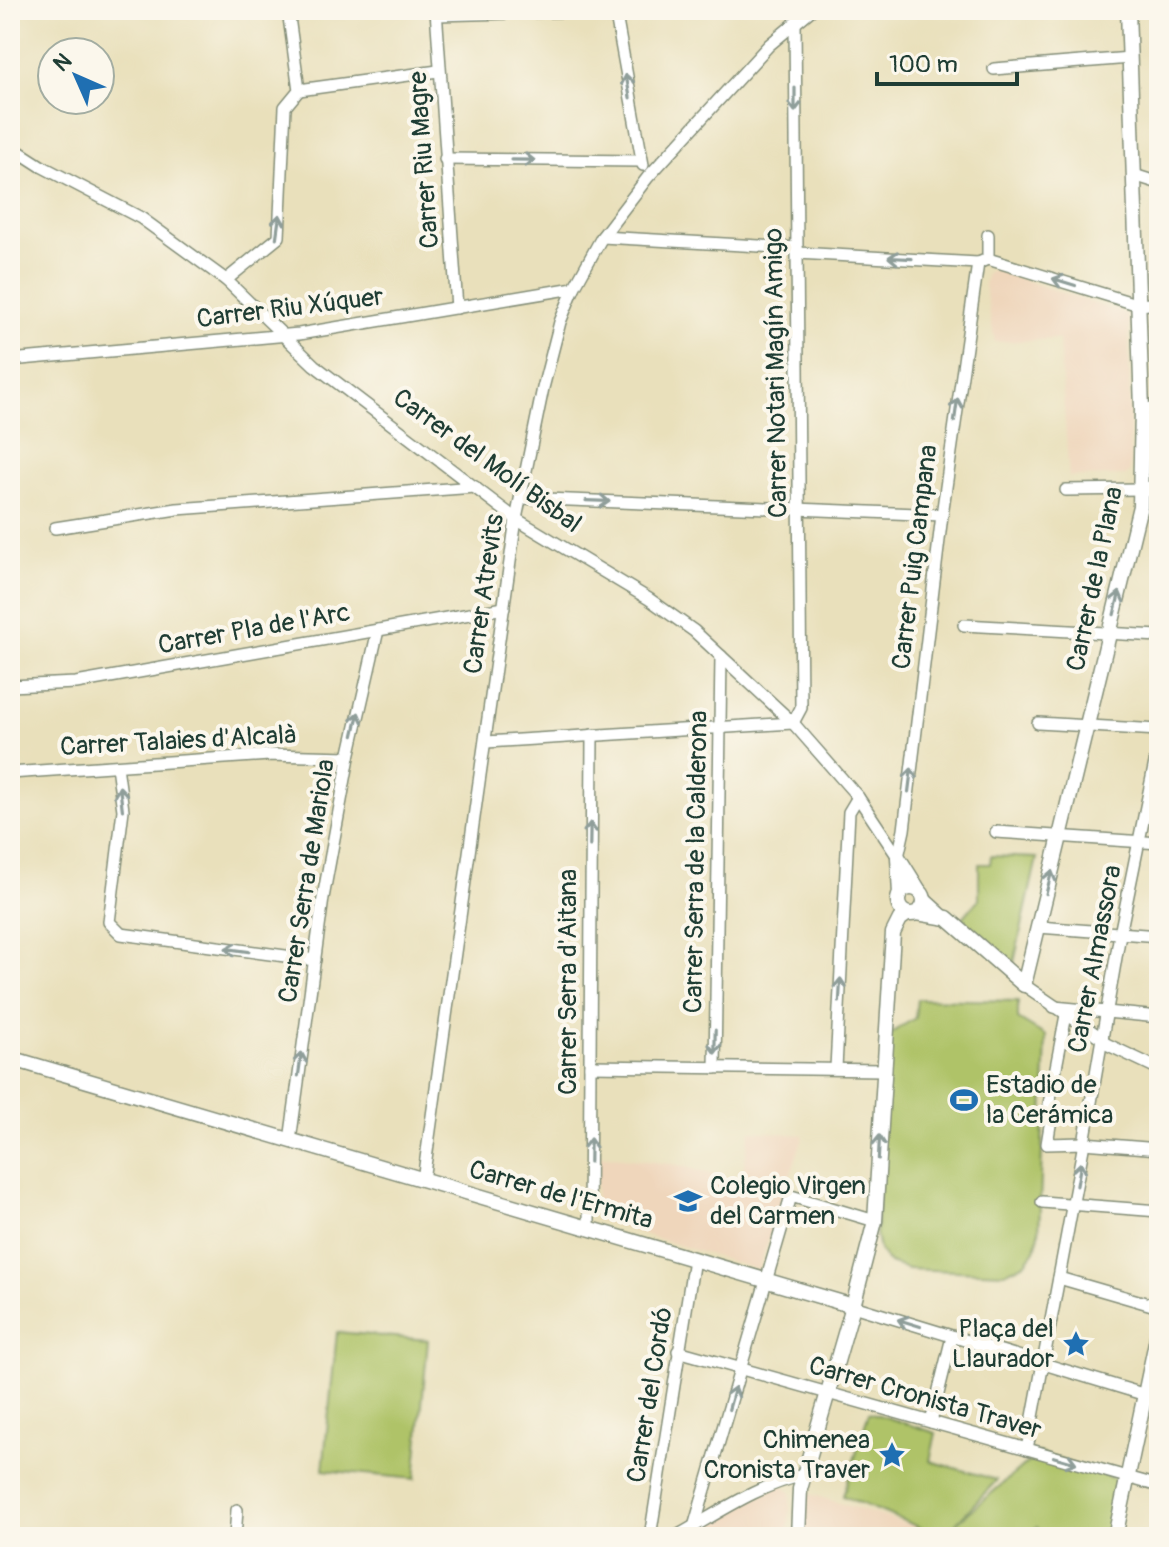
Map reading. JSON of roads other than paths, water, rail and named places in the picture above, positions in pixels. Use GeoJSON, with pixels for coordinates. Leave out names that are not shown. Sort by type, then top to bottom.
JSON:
{"type":"FeatureCollection","features":[{"type":"Feature","properties":{"kind":"main road","name":"Carrer de la Plana"},"geometry":{"type":"LineString","coordinates":[[1024,985],[1140,506],[1142,409],[1128,10]]}},
{"type":"Feature","properties":{"kind":"main road"},"geometry":{"type":"LineString","coordinates":[[1141,489],[1159,489]]}},
{"type":"Feature","properties":{"kind":"main road"},"geometry":{"type":"LineString","coordinates":[[898,857],[899,906],[912,914],[947,918]]}},
{"type":"Feature","properties":{"kind":"main road","name":"Carrer del Molí Bisbal"},"geometry":{"type":"LineString","coordinates":[[898,857],[921,894]]}},
{"type":"Feature","properties":{"kind":"main road"},"geometry":{"type":"LineString","coordinates":[[798,1537],[800,1489],[875,1221],[893,933],[900,919],[923,907],[921,894],[906,889],[900,894]]}},
{"type":"Feature","properties":{"kind":"main road","name":"Carrer del Molí Bisbal"},"geometry":{"type":"LineString","coordinates":[[947,918],[1024,985]]}},
{"type":"Feature","properties":{"kind":"main road","name":"Carrer de l'Ermita"},"geometry":{"type":"LineString","coordinates":[[10,1058],[853,1306]]}},
{"type":"Feature","properties":{"kind":"main road"},"geometry":{"type":"LineString","coordinates":[[1115,1537],[1127,1478],[1152,1398],[1159,1328]]}},
{"type":"Feature","properties":{"kind":"street"},"geometry":{"type":"LineString","coordinates":[[288,10],[299,90]]}},
{"type":"Feature","properties":{"kind":"street"},"geometry":{"type":"LineString","coordinates":[[436,12],[615,10],[641,161],[648,177]]}},
{"type":"Feature","properties":{"kind":"street","name":"Carrer Atrevits"},"geometry":{"type":"LineString","coordinates":[[423,1180],[516,519],[560,322],[574,288],[602,237],[648,177],[769,45],[811,10]]}},
{"type":"Feature","properties":{"kind":"street","name":"Carrer Riu Magre"},"geometry":{"type":"LineString","coordinates":[[436,12],[457,308]]}},
{"type":"Feature","properties":{"kind":"street","name":"Carrer Notari Magín Amigo"},"geometry":{"type":"LineString","coordinates":[[793,723],[801,708],[795,22]]}},
{"type":"Feature","properties":{"kind":"street"},"geometry":{"type":"LineString","coordinates":[[994,69],[1130,58]]}},
{"type":"Feature","properties":{"kind":"street"},"geometry":{"type":"LineString","coordinates":[[226,280],[279,237],[285,107],[299,90],[438,71]]}},
{"type":"Feature","properties":{"kind":"street","name":"Carrer del Molí Bisbal"},"geometry":{"type":"LineString","coordinates":[[10,146],[41,166],[141,218],[226,280],[314,365],[516,519],[649,599],[694,631],[793,723],[858,797],[898,857]]}},
{"type":"Feature","properties":{"kind":"street"},"geometry":{"type":"LineString","coordinates":[[445,159],[641,161]]}},
{"type":"Feature","properties":{"kind":"street"},"geometry":{"type":"LineString","coordinates":[[1134,175],[1159,183]]}},
{"type":"Feature","properties":{"kind":"street","name":"Carrer Puig Campana"},"geometry":{"type":"LineString","coordinates":[[898,857],[904,830],[942,515],[988,235]]}},
{"type":"Feature","properties":{"kind":"street"},"geometry":{"type":"LineString","coordinates":[[602,237],[983,261],[1139,305],[1159,303]]}},
{"type":"Feature","properties":{"kind":"street","name":"Carrer Riu Xúquer"},"geometry":{"type":"LineString","coordinates":[[10,360],[299,334],[574,288]]}},
{"type":"Feature","properties":{"kind":"street"},"geometry":{"type":"LineString","coordinates":[[1142,409],[1159,408]]}},
{"type":"Feature","properties":{"kind":"street"},"geometry":{"type":"LineString","coordinates":[[55,528],[177,509],[475,487]]}},
{"type":"Feature","properties":{"kind":"street"},"geometry":{"type":"LineString","coordinates":[[1066,490],[1141,489]]}},
{"type":"Feature","properties":{"kind":"street"},"geometry":{"type":"LineString","coordinates":[[521,498],[942,515]]}},
{"type":"Feature","properties":{"kind":"street","name":"Carrer Pla de l'Arc"},"geometry":{"type":"LineString","coordinates":[[10,686],[76,683],[504,608]]}},
{"type":"Feature","properties":{"kind":"street"},"geometry":{"type":"LineString","coordinates":[[964,625],[1159,636]]}},
{"type":"Feature","properties":{"kind":"street","name":"Carrer Serra de Mariola"},"geometry":{"type":"LineString","coordinates":[[290,1141],[323,898],[349,757],[378,630]]}},
{"type":"Feature","properties":{"kind":"street","name":"Carrer Serra de la Calderona"},"geometry":{"type":"LineString","coordinates":[[715,1068],[721,656]]}},
{"type":"Feature","properties":{"kind":"street"},"geometry":{"type":"LineString","coordinates":[[486,742],[793,723]]}},
{"type":"Feature","properties":{"kind":"street"},"geometry":{"type":"LineString","coordinates":[[1038,723],[1159,730]]}},
{"type":"Feature","properties":{"kind":"street","name":"Carrer Serra d'Aitana"},"geometry":{"type":"LineString","coordinates":[[589,1228],[592,735]]}},
{"type":"Feature","properties":{"kind":"street","name":"Carrer Almassora"},"geometry":{"type":"LineString","coordinates":[[1059,1278],[1120,934],[1159,743]]}},
{"type":"Feature","properties":{"kind":"street","name":"Carrer Talaies d'Alcalà"},"geometry":{"type":"LineString","coordinates":[[10,773],[269,755],[349,757]]}},
{"type":"Feature","properties":{"kind":"street"},"geometry":{"type":"LineString","coordinates":[[117,766],[123,810],[109,922],[121,934],[315,960]]}},
{"type":"Feature","properties":{"kind":"street"},"geometry":{"type":"LineString","coordinates":[[836,1068],[849,812],[858,797]]}},
{"type":"Feature","properties":{"kind":"street"},"geometry":{"type":"LineString","coordinates":[[996,832],[1159,843]]}},
{"type":"Feature","properties":{"kind":"street","name":"Carrer del Molí Bisbal"},"geometry":{"type":"LineString","coordinates":[[921,894],[947,918]]}},
{"type":"Feature","properties":{"kind":"street"},"geometry":{"type":"LineString","coordinates":[[1038,927],[1159,936]]}},
{"type":"Feature","properties":{"kind":"street","name":"Carrer del Molí Bisbal"},"geometry":{"type":"LineString","coordinates":[[1024,985],[1102,1041],[1159,1069]]}},
{"type":"Feature","properties":{"kind":"street"},"geometry":{"type":"LineString","coordinates":[[1054,1007],[1159,1017]]}},
{"type":"Feature","properties":{"kind":"street"},"geometry":{"type":"LineString","coordinates":[[1066,1015],[1049,1104],[1051,1119],[1047,1144],[1084,1143],[1159,1149]]}},
{"type":"Feature","properties":{"kind":"street"},"geometry":{"type":"LineString","coordinates":[[590,1066],[883,1070]]}},
{"type":"Feature","properties":{"kind":"street"},"geometry":{"type":"LineString","coordinates":[[694,1527],[791,1196],[875,1221]]}},
{"type":"Feature","properties":{"kind":"street"},"geometry":{"type":"LineString","coordinates":[[1042,1202],[1159,1211]]}},
{"type":"Feature","properties":{"kind":"street","name":"Carrer del Cordó"},"geometry":{"type":"LineString","coordinates":[[650,1537],[694,1259]]}},
{"type":"Feature","properties":{"kind":"street"},"geometry":{"type":"LineString","coordinates":[[1027,1449],[1059,1278],[1159,1307]]}},
{"type":"Feature","properties":{"kind":"street","name":"Carrer de l'Ermita"},"geometry":{"type":"LineString","coordinates":[[853,1306],[1152,1398]]}},
{"type":"Feature","properties":{"kind":"street"},"geometry":{"type":"LineString","coordinates":[[931,1422],[952,1337]]}},
{"type":"Feature","properties":{"kind":"street","name":"Carrer Cronista Traver"},"geometry":{"type":"LineString","coordinates":[[678,1351],[1159,1486]]}},
{"type":"Feature","properties":{"kind":"street"},"geometry":{"type":"LineString","coordinates":[[675,1537],[779,1480],[804,1475]]}},
{"type":"Feature","properties":{"kind":"street"},"geometry":{"type":"LineString","coordinates":[[235,1537],[237,1510]]}},
{"type":"Feature","properties":{"kind":"place","name":"Estadio de la Cerámica"},"geometry":{"type":"Point","coordinates":[964,1100]}},
{"type":"Feature","properties":{"kind":"place","name":"Colegio Virgen del Carmen"},"geometry":{"type":"Point","coordinates":[688,1201]}},
{"type":"Feature","properties":{"kind":"place","name":"Plaça del Llaurador"},"geometry":{"type":"Point","coordinates":[1076,1344]}},
{"type":"Feature","properties":{"kind":"place","name":"Chimenea Cronista Traver"},"geometry":{"type":"Point","coordinates":[892,1455]}}]}
